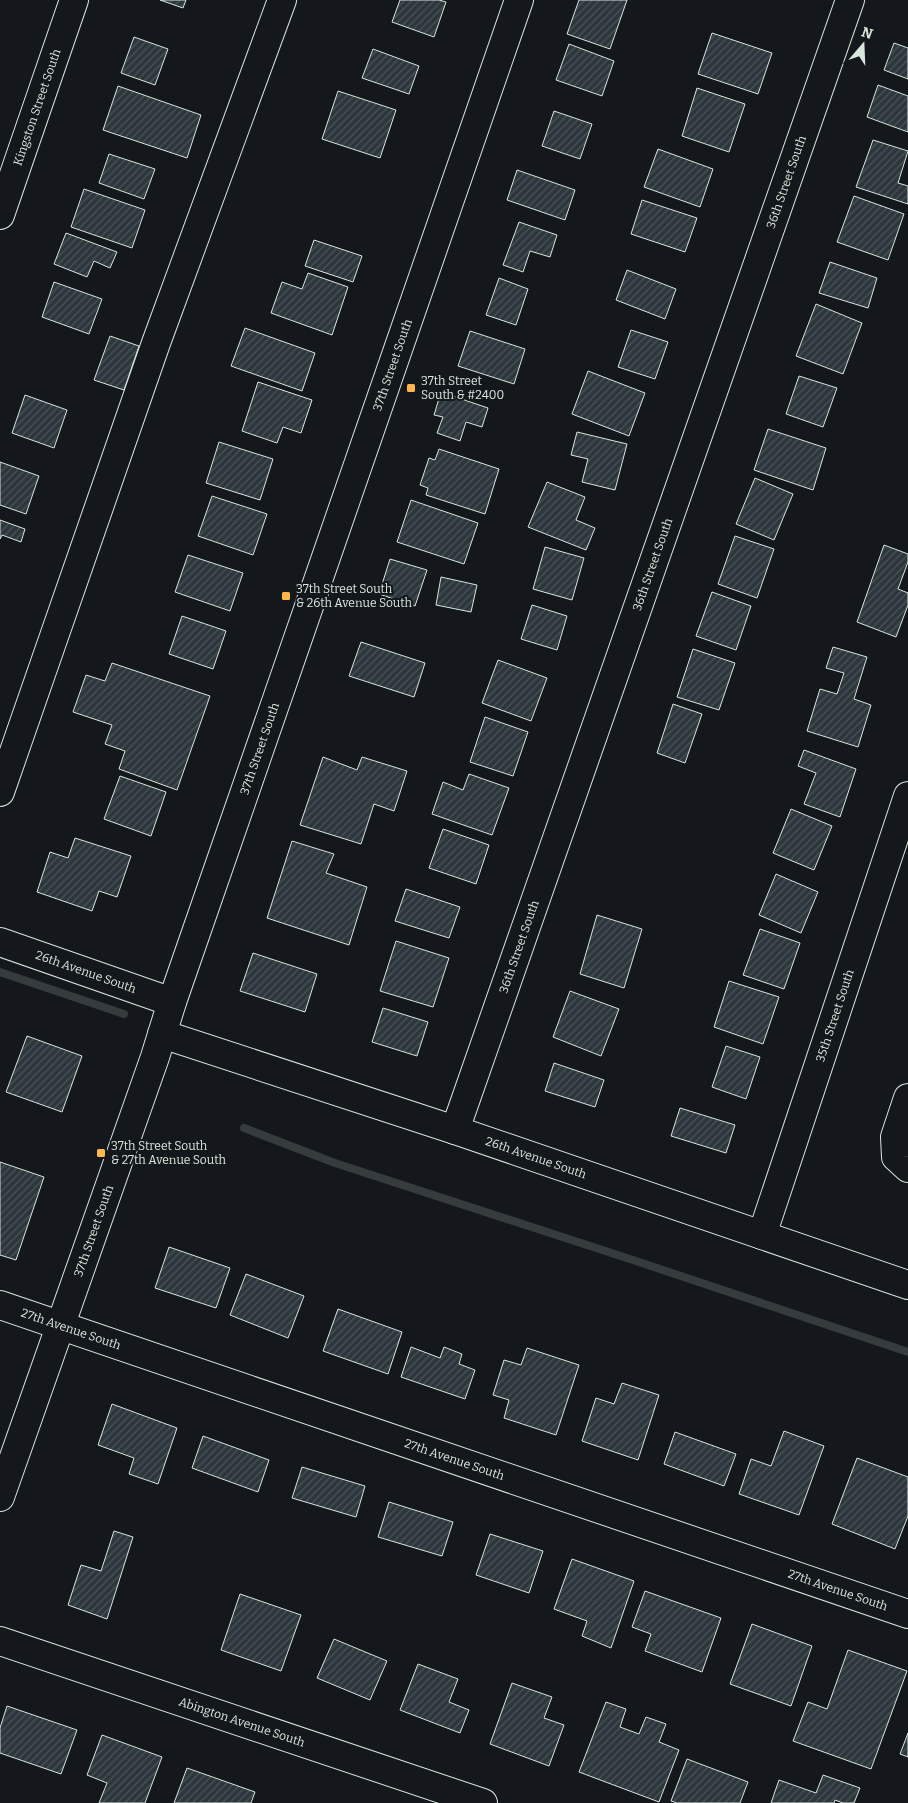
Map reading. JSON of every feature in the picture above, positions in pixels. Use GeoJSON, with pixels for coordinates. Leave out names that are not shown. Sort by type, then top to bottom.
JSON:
{"type":"FeatureCollection","features":[{"type":"Feature","properties":{"kind":"street","name":"Kingston Street South"},"geometry":{"type":"LineString","coordinates":[[0,215],[74,0]]}},
{"type":"Feature","properties":{"kind":"street"},"geometry":{"type":"LineString","coordinates":[[0,792],[156,343],[282,0]]}},
{"type":"Feature","properties":{"kind":"street","name":"37th Street South"},"geometry":{"type":"LineString","coordinates":[[0,1497],[519,0]]}},
{"type":"Feature","properties":{"kind":"street","name":"36th Street South"},"geometry":{"type":"LineString","coordinates":[[455,1130],[850,0]]}},
{"type":"Feature","properties":{"kind":"street","name":"35th Street South"},"geometry":{"type":"LineString","coordinates":[[762,1235],[908,796]]}},
{"type":"Feature","properties":{"kind":"street","name":"26th Avenue South"},"geometry":{"type":"LineString","coordinates":[[0,942],[172,1002]]}},
{"type":"Feature","properties":{"kind":"street","name":"26th Avenue South"},"geometry":{"type":"LineString","coordinates":[[162,1034],[455,1130],[908,1285]]}},
{"type":"Feature","properties":{"kind":"street"},"geometry":{"type":"LineString","coordinates":[[908,1098],[895,1137],[896,1157],[908,1168]]}},
{"type":"Feature","properties":{"kind":"street","name":"27th Avenue South"},"geometry":{"type":"LineString","coordinates":[[0,1305],[908,1614]]}},
{"type":"Feature","properties":{"kind":"street","name":"Abington Avenue South"},"geometry":{"type":"LineString","coordinates":[[0,1641],[483,1803]]}},
{"type":"Feature","properties":{"kind":"building"},"geometry":{"type":"Polygon","coordinates":[[[160,0],[186,0],[183,8],[160,0]]]}},
{"type":"Feature","properties":{"kind":"building"},"geometry":{"type":"Polygon","coordinates":[[[400,0],[439,0],[446,2],[434,37],[392,22],[400,0]]]}},
{"type":"Feature","properties":{"kind":"building"},"geometry":{"type":"Polygon","coordinates":[[[579,0],[627,0],[610,49],[567,34],[579,0]]]}},
{"type":"Feature","properties":{"kind":"building"},"geometry":{"type":"Polygon","coordinates":[[[712,33],[772,53],[758,94],[698,74],[712,33]]]}},
{"type":"Feature","properties":{"kind":"building"},"geometry":{"type":"Polygon","coordinates":[[[134,37],[168,49],[155,85],[121,73],[134,37]]]}},
{"type":"Feature","properties":{"kind":"building"},"geometry":{"type":"Polygon","coordinates":[[[894,43],[908,48],[908,79],[884,70],[894,43]]]}},
{"type":"Feature","properties":{"kind":"building"},"geometry":{"type":"Polygon","coordinates":[[[569,44],[614,61],[602,96],[556,80],[569,44]]]}},
{"type":"Feature","properties":{"kind":"building"},"geometry":{"type":"Polygon","coordinates":[[[373,49],[419,66],[409,94],[362,78],[373,49]]]}},
{"type":"Feature","properties":{"kind":"building"},"geometry":{"type":"Polygon","coordinates":[[[878,85],[908,96],[908,132],[867,117],[878,85]]]}},
{"type":"Feature","properties":{"kind":"building"},"geometry":{"type":"Polygon","coordinates":[[[118,86],[201,115],[187,158],[103,130],[118,86]]]}},
{"type":"Feature","properties":{"kind":"building"},"geometry":{"type":"Polygon","coordinates":[[[697,88],[745,104],[729,152],[682,136],[697,88]]]}},
{"type":"Feature","properties":{"kind":"building"},"geometry":{"type":"Polygon","coordinates":[[[338,91],[396,110],[380,158],[322,139],[338,91]]]}},
{"type":"Feature","properties":{"kind":"building"},"geometry":{"type":"Polygon","coordinates":[[[554,111],[592,124],[580,159],[542,146],[554,111]]]}},
{"type":"Feature","properties":{"kind":"building"},"geometry":{"type":"Polygon","coordinates":[[[873,140],[908,151],[898,183],[908,186],[908,204],[856,187],[873,140]]]}},
{"type":"Feature","properties":{"kind":"building"},"geometry":{"type":"Polygon","coordinates":[[[658,149],[713,169],[700,207],[644,187],[658,149]]]}},
{"type":"Feature","properties":{"kind":"building"},"geometry":{"type":"Polygon","coordinates":[[[109,154],[155,169],[144,199],[99,183],[109,154]]]}},
{"type":"Feature","properties":{"kind":"building"},"geometry":{"type":"Polygon","coordinates":[[[517,170],[575,190],[565,220],[507,200],[517,170]]]}},
{"type":"Feature","properties":{"kind":"building"},"geometry":{"type":"Polygon","coordinates":[[[84,189],[145,210],[132,248],[71,227],[84,189]]]}},
{"type":"Feature","properties":{"kind":"building"},"geometry":{"type":"Polygon","coordinates":[[[854,196],[904,214],[888,260],[837,242],[854,196]]]}},
{"type":"Feature","properties":{"kind":"building"},"geometry":{"type":"Polygon","coordinates":[[[642,200],[697,218],[685,252],[631,234],[642,200]]]}},
{"type":"Feature","properties":{"kind":"building"},"geometry":{"type":"Polygon","coordinates":[[[519,222],[557,235],[550,257],[530,251],[523,272],[503,265],[519,222]]]}},
{"type":"Feature","properties":{"kind":"building"},"geometry":{"type":"Polygon","coordinates":[[[66,233],[117,252],[110,268],[94,261],[87,277],[54,264],[66,233]]]}},
{"type":"Feature","properties":{"kind":"building"},"geometry":{"type":"Polygon","coordinates":[[[314,240],[362,256],[353,282],[305,266],[314,240]]]}},
{"type":"Feature","properties":{"kind":"building"},"geometry":{"type":"Polygon","coordinates":[[[830,262],[877,278],[868,308],[819,293],[830,262]]]}},
{"type":"Feature","properties":{"kind":"building"},"geometry":{"type":"Polygon","coordinates":[[[627,270],[676,289],[665,319],[616,300],[627,270]]]}},
{"type":"Feature","properties":{"kind":"building"},"geometry":{"type":"Polygon","coordinates":[[[308,273],[348,287],[332,335],[271,313],[282,282],[302,289],[308,273]]]}},
{"type":"Feature","properties":{"kind":"building"},"geometry":{"type":"Polygon","coordinates":[[[499,278],[528,289],[516,325],[486,315],[499,278]]]}},
{"type":"Feature","properties":{"kind":"building"},"geometry":{"type":"Polygon","coordinates":[[[54,282],[102,299],[89,334],[42,317],[54,282]]]}},
{"type":"Feature","properties":{"kind":"building"},"geometry":{"type":"Polygon","coordinates":[[[816,304],[862,323],[843,374],[796,356],[816,304]]]}},
{"type":"Feature","properties":{"kind":"building"},"geometry":{"type":"Polygon","coordinates":[[[245,328],[315,353],[302,391],[231,366],[245,328]]]}},
{"type":"Feature","properties":{"kind":"building"},"geometry":{"type":"Polygon","coordinates":[[[631,330],[668,342],[655,379],[618,367],[631,330]]]}},
{"type":"Feature","properties":{"kind":"building"},"geometry":{"type":"Polygon","coordinates":[[[470,331],[525,349],[514,384],[458,366],[470,331]]]}},
{"type":"Feature","properties":{"kind":"building"},"geometry":{"type":"Polygon","coordinates":[[[110,336],[139,346],[124,390],[94,380],[110,336]]]}},
{"type":"Feature","properties":{"kind":"building"},"geometry":{"type":"Polygon","coordinates":[[[588,371],[645,393],[629,436],[572,414],[588,371]]]}},
{"type":"Feature","properties":{"kind":"building"},"geometry":{"type":"Polygon","coordinates":[[[799,376],[837,388],[823,427],[786,414],[799,376]]]}},
{"type":"Feature","properties":{"kind":"building"},"geometry":{"type":"Polygon","coordinates":[[[258,382],[312,400],[301,433],[283,427],[277,443],[242,431],[258,382]]]}},
{"type":"Feature","properties":{"kind":"building"},"geometry":{"type":"Polygon","coordinates":[[[441,392],[488,408],[482,427],[466,422],[460,441],[437,433],[443,417],[434,415],[441,392]]]}},
{"type":"Feature","properties":{"kind":"building"},"geometry":{"type":"Polygon","coordinates":[[[25,395],[67,410],[54,448],[12,433],[25,395]]]}},
{"type":"Feature","properties":{"kind":"building"},"geometry":{"type":"Polygon","coordinates":[[[768,429],[826,448],[813,490],[754,470],[768,429]]]}},
{"type":"Feature","properties":{"kind":"building"},"geometry":{"type":"Polygon","coordinates":[[[577,432],[627,444],[615,490],[582,482],[588,459],[571,455],[577,432]]]}},
{"type":"Feature","properties":{"kind":"building"},"geometry":{"type":"Polygon","coordinates":[[[219,442],[273,459],[260,500],[206,483],[219,442]]]}},
{"type":"Feature","properties":{"kind":"building"},"geometry":{"type":"Polygon","coordinates":[[[439,449],[499,469],[485,514],[426,495],[428,488],[420,485],[429,458],[435,460],[439,449]]]}},
{"type":"Feature","properties":{"kind":"building"},"geometry":{"type":"Polygon","coordinates":[[[0,462],[39,476],[26,514],[0,505],[0,462]]]}},
{"type":"Feature","properties":{"kind":"building"},"geometry":{"type":"Polygon","coordinates":[[[755,478],[793,494],[774,540],[736,524],[755,478]]]}},
{"type":"Feature","properties":{"kind":"building"},"geometry":{"type":"Polygon","coordinates":[[[547,482],[585,497],[576,520],[595,528],[586,550],[528,527],[547,482]]]}},
{"type":"Feature","properties":{"kind":"building"},"geometry":{"type":"Polygon","coordinates":[[[212,496],[267,514],[253,555],[198,536],[212,496]]]}},
{"type":"Feature","properties":{"kind":"building"},"geometry":{"type":"Polygon","coordinates":[[[411,500],[478,523],[464,564],[397,542],[411,500]]]}},
{"type":"Feature","properties":{"kind":"building"},"geometry":{"type":"Polygon","coordinates":[[[0,520],[25,529],[21,542],[2,535],[0,539],[0,520]]]}},
{"type":"Feature","properties":{"kind":"building"},"geometry":{"type":"Polygon","coordinates":[[[735,536],[774,549],[757,598],[718,584],[735,536]]]}},
{"type":"Feature","properties":{"kind":"building"},"geometry":{"type":"Polygon","coordinates":[[[884,545],[908,554],[908,562],[898,589],[908,593],[908,605],[896,637],[857,622],[884,545]]]}},
{"type":"Feature","properties":{"kind":"building"},"geometry":{"type":"Polygon","coordinates":[[[545,547],[584,558],[572,600],[533,589],[545,547]]]}},
{"type":"Feature","properties":{"kind":"building"},"geometry":{"type":"Polygon","coordinates":[[[188,555],[243,573],[230,611],[175,592],[188,555]]]}},
{"type":"Feature","properties":{"kind":"building"},"geometry":{"type":"Polygon","coordinates":[[[390,559],[427,570],[415,606],[379,594],[390,559]]]}},
{"type":"Feature","properties":{"kind":"building"},"geometry":{"type":"Polygon","coordinates":[[[441,577],[477,585],[471,612],[436,605],[441,577]]]}},
{"type":"Feature","properties":{"kind":"building"},"geometry":{"type":"Polygon","coordinates":[[[712,592],[751,606],[736,650],[696,636],[712,592]]]}},
{"type":"Feature","properties":{"kind":"building"},"geometry":{"type":"Polygon","coordinates":[[[532,605],[567,616],[557,650],[521,639],[532,605]]]}},
{"type":"Feature","properties":{"kind":"building"},"geometry":{"type":"Polygon","coordinates":[[[182,616],[226,631],[213,669],[169,654],[182,616]]]}},
{"type":"Feature","properties":{"kind":"building"},"geometry":{"type":"Polygon","coordinates":[[[361,642],[425,663],[414,697],[349,676],[361,642]]]}},
{"type":"Feature","properties":{"kind":"building"},"geometry":{"type":"Polygon","coordinates":[[[833,647],[867,657],[854,699],[871,705],[858,747],[807,731],[820,689],[837,694],[844,673],[826,668],[833,647]]]}},
{"type":"Feature","properties":{"kind":"building"},"geometry":{"type":"Polygon","coordinates":[[[693,649],[735,663],[719,710],[677,697],[693,649]]]}},
{"type":"Feature","properties":{"kind":"building"},"geometry":{"type":"Polygon","coordinates":[[[498,660],[547,678],[531,721],[482,703],[498,660]]]}},
{"type":"Feature","properties":{"kind":"building"},"geometry":{"type":"Polygon","coordinates":[[[112,663],[210,696],[177,790],[119,769],[125,751],[105,744],[112,725],[73,712],[86,675],[105,681],[112,663]]]}},
{"type":"Feature","properties":{"kind":"building"},"geometry":{"type":"Polygon","coordinates":[[[673,704],[702,714],[685,763],[657,753],[673,704]]]}},
{"type":"Feature","properties":{"kind":"building"},"geometry":{"type":"Polygon","coordinates":[[[485,717],[528,732],[513,776],[470,762],[485,717]]]}},
{"type":"Feature","properties":{"kind":"building"},"geometry":{"type":"Polygon","coordinates":[[[804,750],[856,769],[840,817],[804,804],[816,773],[798,766],[804,750]]]}},
{"type":"Feature","properties":{"kind":"building"},"geometry":{"type":"Polygon","coordinates":[[[323,757],[357,770],[362,757],[407,771],[394,811],[374,804],[361,844],[300,825],[323,757]]]}},
{"type":"Feature","properties":{"kind":"building"},"geometry":{"type":"Polygon","coordinates":[[[469,774],[509,788],[492,835],[432,814],[443,782],[463,790],[469,774]]]}},
{"type":"Feature","properties":{"kind":"building"},"geometry":{"type":"Polygon","coordinates":[[[120,776],[166,792],[151,836],[104,819],[120,776]]]}},
{"type":"Feature","properties":{"kind":"building"},"geometry":{"type":"Polygon","coordinates":[[[791,809],[832,826],[814,870],[773,853],[791,809]]]}},
{"type":"Feature","properties":{"kind":"building"},"geometry":{"type":"Polygon","coordinates":[[[443,829],[489,845],[476,884],[429,868],[443,829]]]}},
{"type":"Feature","properties":{"kind":"building"},"geometry":{"type":"Polygon","coordinates":[[[75,838],[131,856],[117,897],[99,891],[92,911],[37,892],[50,852],[68,858],[75,838]]]}},
{"type":"Feature","properties":{"kind":"building"},"geometry":{"type":"Polygon","coordinates":[[[292,841],[334,854],[326,873],[367,887],[349,945],[267,918],[292,841]]]}},
{"type":"Feature","properties":{"kind":"building"},"geometry":{"type":"Polygon","coordinates":[[[776,874],[818,892],[801,933],[759,915],[776,874]]]}},
{"type":"Feature","properties":{"kind":"building"},"geometry":{"type":"Polygon","coordinates":[[[406,889],[460,907],[449,938],[395,921],[406,889]]]}},
{"type":"Feature","properties":{"kind":"building"},"geometry":{"type":"Polygon","coordinates":[[[597,915],[642,929],[624,988],[580,974],[597,915]]]}},
{"type":"Feature","properties":{"kind":"building"},"geometry":{"type":"Polygon","coordinates":[[[760,929],[800,943],[784,989],[743,975],[760,929]]]}},
{"type":"Feature","properties":{"kind":"building"},"geometry":{"type":"Polygon","coordinates":[[[396,941],[449,958],[433,1007],[380,991],[396,941]]]}},
{"type":"Feature","properties":{"kind":"building"},"geometry":{"type":"Polygon","coordinates":[[[253,953],[317,974],[305,1012],[240,991],[253,953]]]}},
{"type":"Feature","properties":{"kind":"building"},"geometry":{"type":"Polygon","coordinates":[[[729,981],[779,997],[763,1044],[714,1027],[729,981]]]}},
{"type":"Feature","properties":{"kind":"building"},"geometry":{"type":"Polygon","coordinates":[[[570,991],[619,1009],[601,1056],[553,1037],[570,991]]]}},
{"type":"Feature","properties":{"kind":"building"},"geometry":{"type":"Polygon","coordinates":[[[383,1008],[428,1022],[417,1056],[372,1042],[383,1008]]]}},
{"type":"Feature","properties":{"kind":"building"},"geometry":{"type":"Polygon","coordinates":[[[27,1036],[82,1056],[62,1112],[6,1092],[27,1036]]]}},
{"type":"Feature","properties":{"kind":"building"},"geometry":{"type":"Polygon","coordinates":[[[726,1046],[760,1057],[746,1099],[712,1087],[726,1046]]]}},
{"type":"Feature","properties":{"kind":"building"},"geometry":{"type":"Polygon","coordinates":[[[554,1063],[604,1080],[595,1107],[545,1091],[554,1063]]]}},
{"type":"Feature","properties":{"kind":"building"},"geometry":{"type":"Polygon","coordinates":[[[680,1108],[735,1125],[726,1153],[671,1136],[680,1108]]]}},
{"type":"Feature","properties":{"kind":"building"},"geometry":{"type":"Polygon","coordinates":[[[0,1162],[44,1177],[16,1260],[0,1255],[0,1162]]]}},
{"type":"Feature","properties":{"kind":"building"},"geometry":{"type":"Polygon","coordinates":[[[169,1247],[230,1268],[216,1308],[155,1288],[169,1247]]]}},
{"type":"Feature","properties":{"kind":"building"},"geometry":{"type":"Polygon","coordinates":[[[246,1274],[304,1296],[288,1338],[230,1315],[246,1274]]]}},
{"type":"Feature","properties":{"kind":"building"},"geometry":{"type":"Polygon","coordinates":[[[338,1309],[402,1332],[388,1374],[323,1351],[338,1309]]]}},
{"type":"Feature","properties":{"kind":"building"},"geometry":{"type":"Polygon","coordinates":[[[411,1347],[440,1358],[444,1347],[462,1354],[459,1364],[475,1370],[465,1399],[401,1377],[411,1347]]]}},
{"type":"Feature","properties":{"kind":"building"},"geometry":{"type":"Polygon","coordinates":[[[527,1348],[579,1365],[556,1435],[504,1418],[509,1400],[493,1395],[504,1360],[521,1365],[527,1348]]]}},
{"type":"Feature","properties":{"kind":"building"},"geometry":{"type":"Polygon","coordinates":[[[622,1383],[659,1395],[638,1460],[582,1441],[596,1398],[614,1404],[622,1383]]]}},
{"type":"Feature","properties":{"kind":"building"},"geometry":{"type":"Polygon","coordinates":[[[112,1404],[177,1428],[158,1484],[129,1474],[134,1458],[98,1445],[112,1404]]]}},
{"type":"Feature","properties":{"kind":"building"},"geometry":{"type":"Polygon","coordinates":[[[784,1431],[824,1446],[799,1515],[739,1494],[751,1459],[771,1466],[784,1431]]]}},
{"type":"Feature","properties":{"kind":"building"},"geometry":{"type":"Polygon","coordinates":[[[675,1432],[736,1454],[724,1486],[664,1464],[675,1432]]]}},
{"type":"Feature","properties":{"kind":"building"},"geometry":{"type":"Polygon","coordinates":[[[203,1436],[269,1460],[258,1492],[192,1468],[203,1436]]]}},
{"type":"Feature","properties":{"kind":"building"},"geometry":{"type":"Polygon","coordinates":[[[857,1458],[908,1477],[908,1516],[895,1549],[832,1524],[857,1458]]]}},
{"type":"Feature","properties":{"kind":"building"},"geometry":{"type":"Polygon","coordinates":[[[302,1467],[365,1486],[356,1517],[292,1498],[302,1467]]]}},
{"type":"Feature","properties":{"kind":"building"},"geometry":{"type":"Polygon","coordinates":[[[389,1502],[453,1522],[442,1556],[378,1537],[389,1502]]]}},
{"type":"Feature","properties":{"kind":"building"},"geometry":{"type":"Polygon","coordinates":[[[114,1531],[133,1537],[107,1619],[68,1605],[81,1565],[101,1571],[114,1531]]]}},
{"type":"Feature","properties":{"kind":"building"},"geometry":{"type":"Polygon","coordinates":[[[490,1534],[543,1551],[529,1593],[476,1575],[490,1534]]]}},
{"type":"Feature","properties":{"kind":"building"},"geometry":{"type":"Polygon","coordinates":[[[572,1559],[634,1581],[611,1648],[582,1636],[587,1621],[554,1609],[572,1559]]]}},
{"type":"Feature","properties":{"kind":"building"},"geometry":{"type":"Polygon","coordinates":[[[645,1591],[721,1618],[702,1672],[645,1651],[651,1634],[632,1627],[645,1591]]]}},
{"type":"Feature","properties":{"kind":"building"},"geometry":{"type":"Polygon","coordinates":[[[240,1594],[301,1615],[281,1671],[221,1650],[240,1594]]]}},
{"type":"Feature","properties":{"kind":"building"},"geometry":{"type":"Polygon","coordinates":[[[752,1624],[812,1646],[791,1706],[730,1684],[752,1624]]]}},
{"type":"Feature","properties":{"kind":"building"},"geometry":{"type":"Polygon","coordinates":[[[334,1639],[387,1661],[370,1700],[317,1678],[334,1639]]]}},
{"type":"Feature","properties":{"kind":"building"},"geometry":{"type":"Polygon","coordinates":[[[848,1650],[907,1671],[871,1769],[793,1741],[808,1702],[827,1709],[848,1650]]]}},
{"type":"Feature","properties":{"kind":"building"},"geometry":{"type":"Polygon","coordinates":[[[418,1664],[458,1679],[449,1702],[469,1710],[460,1733],[400,1710],[418,1664]]]}},
{"type":"Feature","properties":{"kind":"building"},"geometry":{"type":"Polygon","coordinates":[[[512,1683],[552,1697],[544,1718],[564,1725],[549,1766],[490,1744],[512,1683]]]}},
{"type":"Feature","properties":{"kind":"building"},"geometry":{"type":"Polygon","coordinates":[[[606,1702],[626,1709],[620,1727],[639,1734],[646,1717],[666,1724],[659,1742],[679,1750],[659,1802],[579,1772],[606,1702]]]}},
{"type":"Feature","properties":{"kind":"building"},"geometry":{"type":"Polygon","coordinates":[[[7,1706],[77,1730],[61,1774],[0,1753],[0,1728],[7,1706]]]}},
{"type":"Feature","properties":{"kind":"building"},"geometry":{"type":"Polygon","coordinates":[[[908,1733],[908,1757],[900,1754],[908,1733]]]}},
{"type":"Feature","properties":{"kind":"building"},"geometry":{"type":"Polygon","coordinates":[[[102,1735],[162,1757],[145,1803],[99,1803],[107,1783],[87,1775],[102,1735]]]}},
{"type":"Feature","properties":{"kind":"building"},"geometry":{"type":"Polygon","coordinates":[[[687,1759],[748,1782],[740,1803],[677,1803],[671,1801],[687,1759]]]}},
{"type":"Feature","properties":{"kind":"building"},"geometry":{"type":"Polygon","coordinates":[[[187,1768],[255,1792],[251,1803],[174,1803],[187,1768]]]}},
{"type":"Feature","properties":{"kind":"building"},"geometry":{"type":"Polygon","coordinates":[[[823,1775],[860,1788],[854,1803],[843,1803],[835,1800],[834,1803],[771,1803],[779,1780],[816,1793],[823,1775]]]}},
{"type":"Feature","properties":{"kind":"waterway"},"geometry":{"type":"LineString","coordinates":[[0,972],[124,1014]]}},
{"type":"Feature","properties":{"kind":"waterway"},"geometry":{"type":"LineString","coordinates":[[244,1128],[335,1163],[908,1352]]}},
{"type":"Feature","properties":{"kind":"place","name":"37th Street South & #2400"},"geometry":{"type":"Point","coordinates":[411,388]}},
{"type":"Feature","properties":{"kind":"place","name":"37th Street South & 26th Avenue South"},"geometry":{"type":"Point","coordinates":[286,596]}},
{"type":"Feature","properties":{"kind":"place","name":"37th Street South & 27th Avenue South"},"geometry":{"type":"Point","coordinates":[101,1153]}}]}
